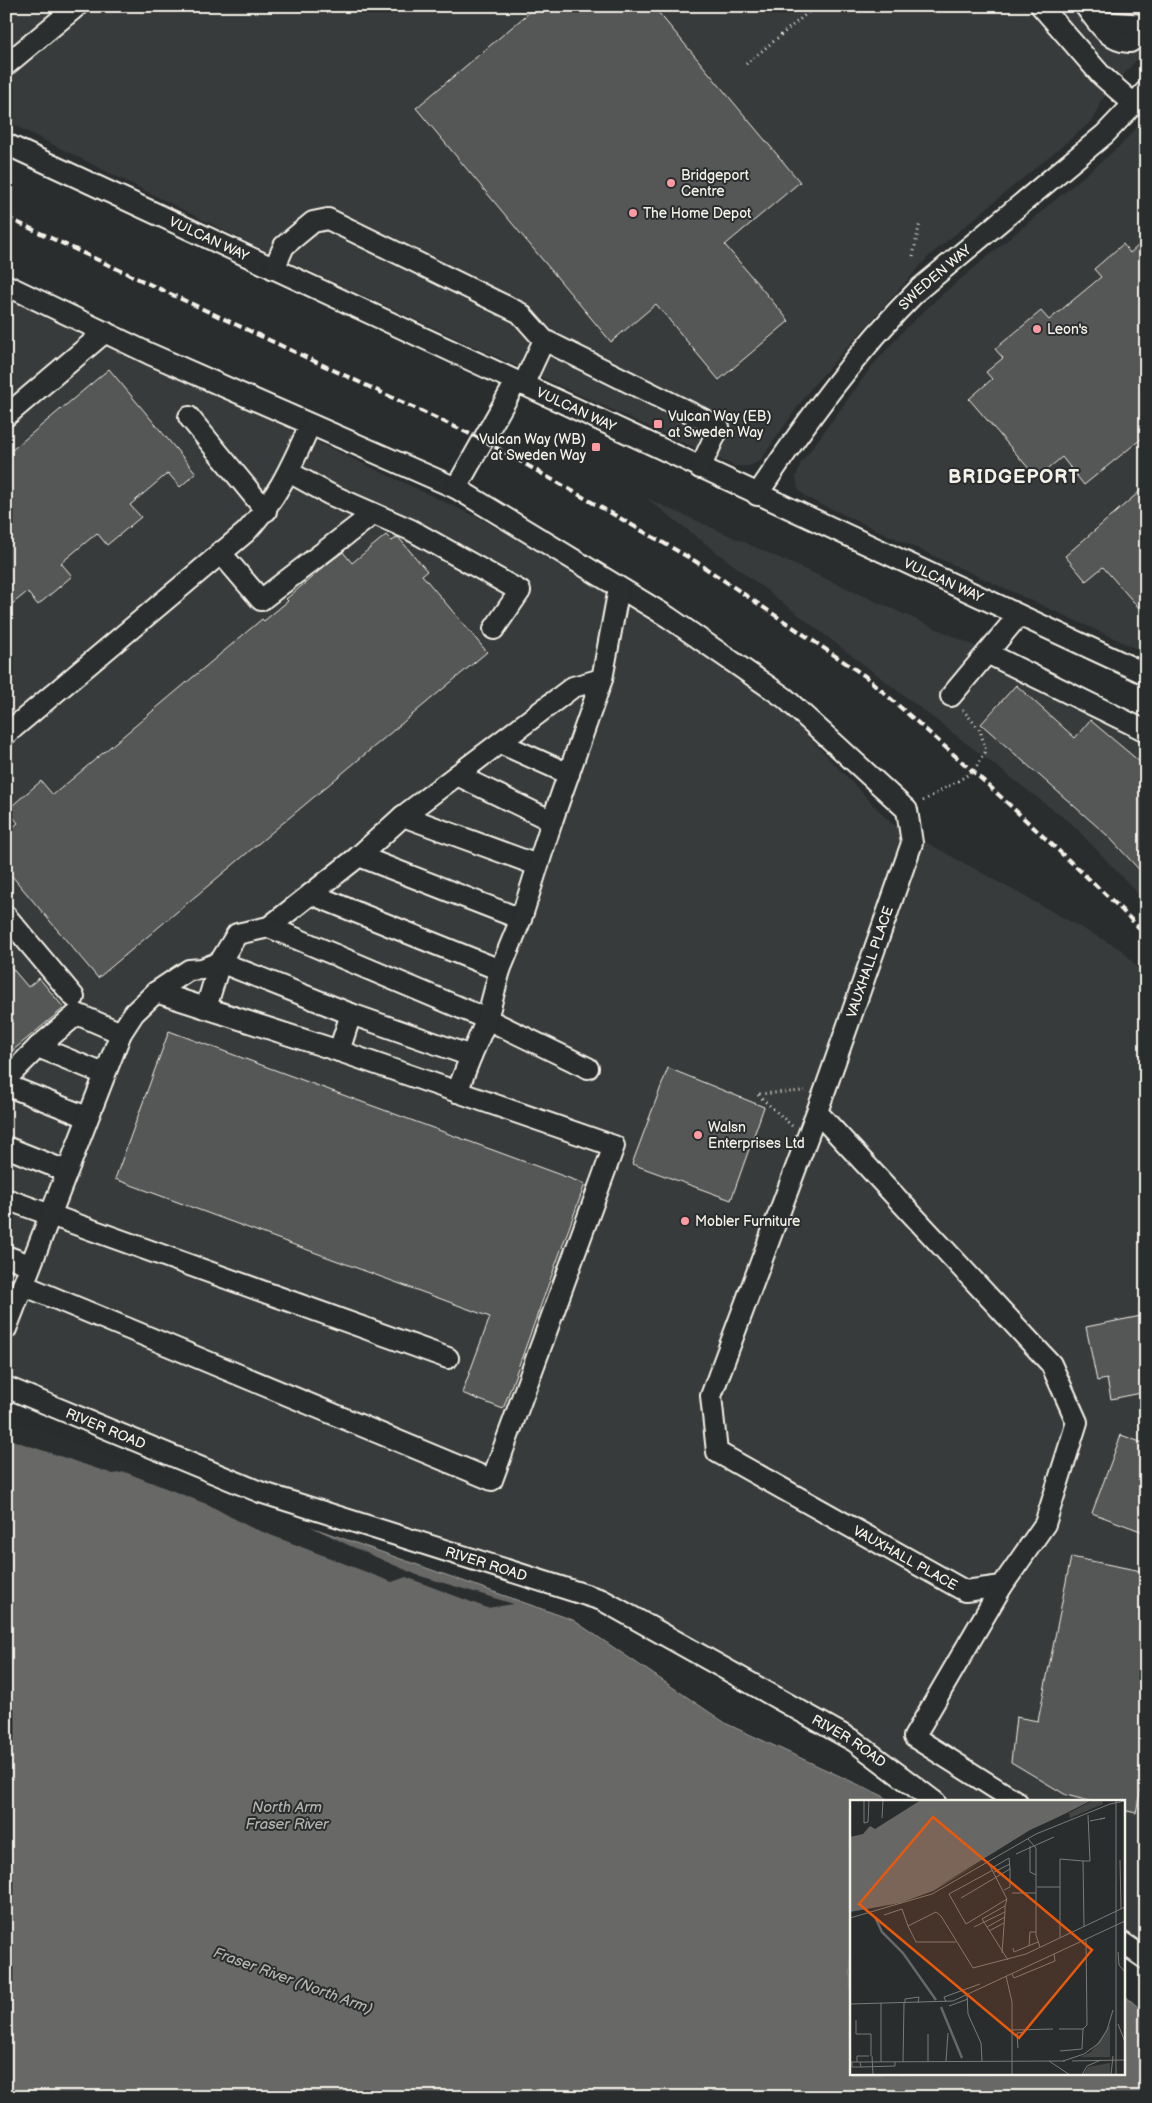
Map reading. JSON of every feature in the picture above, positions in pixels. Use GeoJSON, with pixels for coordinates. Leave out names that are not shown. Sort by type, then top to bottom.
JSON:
{"type":"FeatureCollection","features":[{"type":"Feature","properties":{"kind":"street"},"geometry":{"type":"LineString","coordinates":[[6,65],[76,6]]}},
{"type":"Feature","properties":{"kind":"street"},"geometry":{"type":"LineString","coordinates":[[1041,6],[1101,75],[1140,98]]}},
{"type":"Feature","properties":{"kind":"street"},"geometry":{"type":"LineString","coordinates":[[1085,6],[1108,34],[1123,42],[1136,39],[1146,31]]}},
{"type":"Feature","properties":{"kind":"street"},"geometry":{"type":"LineString","coordinates":[[1098,22],[1146,25]]}},
{"type":"Feature","properties":{"kind":"street","name":"SWEDEN WAY"},"geometry":{"type":"LineString","coordinates":[[758,495],[851,366],[892,316],[918,290],[1105,134],[1140,98]]}},
{"type":"Feature","properties":{"kind":"street","name":"VULCAN WAY"},"geometry":{"type":"LineString","coordinates":[[6,144],[1146,674]]}},
{"type":"Feature","properties":{"kind":"street"},"geometry":{"type":"LineString","coordinates":[[274,269],[284,246],[313,222],[328,219],[520,313],[544,340],[719,427],[700,468]]}},
{"type":"Feature","properties":{"kind":"street"},"geometry":{"type":"LineString","coordinates":[[6,285],[310,425],[456,488],[677,622],[785,698],[907,810]]}},
{"type":"Feature","properties":{"kind":"street"},"geometry":{"type":"LineString","coordinates":[[6,416],[105,332]]}},
{"type":"Feature","properties":{"kind":"street"},"geometry":{"type":"LineString","coordinates":[[456,488],[520,384],[544,340]]}},
{"type":"Feature","properties":{"kind":"street"},"geometry":{"type":"LineString","coordinates":[[189,417],[266,510]]}},
{"type":"Feature","properties":{"kind":"street"},"geometry":{"type":"LineString","coordinates":[[6,734],[246,532],[266,510],[289,472],[310,425]]}},
{"type":"Feature","properties":{"kind":"street"},"geometry":{"type":"LineString","coordinates":[[289,472],[329,494],[411,530],[520,591],[494,629]]}},
{"type":"Feature","properties":{"kind":"street"},"geometry":{"type":"LineString","coordinates":[[220,552],[261,600],[373,514]]}},
{"type":"Feature","properties":{"kind":"street"},"geometry":{"type":"LineString","coordinates":[[457,1092],[487,1019],[500,970],[520,919],[602,678],[619,588]]}},
{"type":"Feature","properties":{"kind":"street"},"geometry":{"type":"LineString","coordinates":[[951,696],[1018,616]]}},
{"type":"Feature","properties":{"kind":"street"},"geometry":{"type":"LineString","coordinates":[[987,654],[1146,731]]}},
{"type":"Feature","properties":{"kind":"street"},"geometry":{"type":"LineString","coordinates":[[206,1008],[220,962],[237,934],[269,927],[359,856],[403,816],[573,687],[602,678]]}},
{"type":"Feature","properties":{"kind":"street"},"geometry":{"type":"LineString","coordinates":[[500,743],[569,774]]}},
{"type":"Feature","properties":{"kind":"street"},"geometry":{"type":"LineString","coordinates":[[457,775],[552,821]]}},
{"type":"Feature","properties":{"kind":"street","name":"VAUXHALL PLACE"},"geometry":{"type":"LineString","coordinates":[[907,810],[912,843],[807,1140],[711,1396],[717,1452],[965,1591],[1002,1586]]}},
{"type":"Feature","properties":{"kind":"street"},"geometry":{"type":"LineString","coordinates":[[403,816],[538,865]]}},
{"type":"Feature","properties":{"kind":"street"},"geometry":{"type":"LineString","coordinates":[[359,856],[520,919]]}},
{"type":"Feature","properties":{"kind":"street"},"geometry":{"type":"LineString","coordinates":[[311,894],[500,970]]}},
{"type":"Feature","properties":{"kind":"street"},"geometry":{"type":"LineString","coordinates":[[6,916],[74,997]]}},
{"type":"Feature","properties":{"kind":"street"},"geometry":{"type":"LineString","coordinates":[[269,927],[487,1019],[588,1068]]}},
{"type":"Feature","properties":{"kind":"street"},"geometry":{"type":"LineString","coordinates":[[6,1329],[10,1308],[23,1284],[121,1033],[134,1013],[156,992],[189,970],[202,969],[220,962],[351,1014],[471,1056]]}},
{"type":"Feature","properties":{"kind":"street"},"geometry":{"type":"LineString","coordinates":[[23,1284],[492,1480],[614,1146],[339,1051],[156,992]]}},
{"type":"Feature","properties":{"kind":"street"},"geometry":{"type":"LineString","coordinates":[[6,1080],[38,1047],[78,1014],[121,1033]]}},
{"type":"Feature","properties":{"kind":"street"},"geometry":{"type":"LineString","coordinates":[[339,1051],[351,1014]]}},
{"type":"Feature","properties":{"kind":"street"},"geometry":{"type":"LineString","coordinates":[[38,1047],[104,1074]]}},
{"type":"Feature","properties":{"kind":"street"},"geometry":{"type":"LineString","coordinates":[[6,1084],[87,1117]]}},
{"type":"Feature","properties":{"kind":"street"},"geometry":{"type":"LineString","coordinates":[[817,1112],[1051,1364],[1077,1422],[1045,1524],[1002,1586],[914,1737],[1014,1800]]}},
{"type":"Feature","properties":{"kind":"street"},"geometry":{"type":"LineString","coordinates":[[6,1147],[66,1171]]}},
{"type":"Feature","properties":{"kind":"street"},"geometry":{"type":"LineString","coordinates":[[6,1199],[448,1358]]}},
{"type":"Feature","properties":{"kind":"street"},"geometry":{"type":"LineString","coordinates":[[6,1256],[30,1265]]}},
{"type":"Feature","properties":{"kind":"street","name":"RIVER ROAD"},"geometry":{"type":"LineString","coordinates":[[6,1387],[260,1492],[602,1600],[854,1740],[932,1800]]}},
{"type":"Feature","properties":{"kind":"street"},"geometry":{"type":"LineString","coordinates":[[1124,1944],[1146,1959]]}},
{"type":"Feature","properties":{"kind":"path"},"geometry":{"type":"LineString","coordinates":[[746,64],[816,6]]}},
{"type":"Feature","properties":{"kind":"path"},"geometry":{"type":"LineString","coordinates":[[913,256],[920,222]]}},
{"type":"Feature","properties":{"kind":"path"},"geometry":{"type":"LineString","coordinates":[[907,810],[973,772],[986,751],[980,730],[951,696]]}},
{"type":"Feature","properties":{"kind":"path"},"geometry":{"type":"LineString","coordinates":[[807,1140],[757,1094],[825,1090]]}},
{"type":"Feature","properties":{"kind":"shaded area","name":"Bridgeport Centre"},"geometry":{"type":"Polygon","coordinates":[[[6,6],[1146,6],[1146,49],[1100,102],[1097,113],[1092,121],[929,256],[811,388],[760,461],[749,466],[734,466],[251,244],[6,121],[6,6]]]}},
{"type":"Feature","properties":{"kind":"shaded area"},"geometry":{"type":"Polygon","coordinates":[[[1146,117],[1146,653],[807,498],[798,489],[796,477],[801,463],[872,366],[906,328],[938,298],[1121,145],[1146,117]]]}},
{"type":"Feature","properties":{"kind":"shaded area"},"geometry":{"type":"Polygon","coordinates":[[[6,279],[83,332],[479,518],[602,586],[695,645],[781,708],[891,823],[1122,950],[1146,977],[1146,1959],[1124,1944],[1124,1800],[932,1800],[602,1600],[260,1492],[6,1387],[6,279]]]}},
{"type":"Feature","properties":{"kind":"shaded area"},"geometry":{"type":"Polygon","coordinates":[[[646,498],[1146,723],[1146,902],[1073,825],[646,498]]]}},
{"type":"Feature","properties":{"kind":"water","name":"North Arm Fraser River"},"geometry":{"type":"Polygon","coordinates":[[[6,1419],[573,1620],[727,1724],[883,1796],[888,1800],[850,1800],[850,2076],[1124,2076],[1124,1995],[1146,2014],[1146,2097],[6,2097],[6,1419]]]}},
{"type":"Feature","properties":{"kind":"pier"},"geometry":{"type":"Polygon","coordinates":[[[6,1417],[298,1520],[346,1544],[417,1575],[514,1604],[487,1608],[406,1577],[392,1582],[250,1527],[209,1505],[125,1472],[113,1474],[6,1438],[6,1417]]]}},
{"type":"Feature","properties":{"kind":"building","name":"The Home Depot"},"geometry":{"type":"Polygon","coordinates":[[[537,6],[653,6],[800,182],[725,245],[789,321],[719,380],[656,304],[611,342],[416,108],[537,6]]]}},
{"type":"Feature","properties":{"kind":"building"},"geometry":{"type":"Polygon","coordinates":[[[1146,239],[1146,435],[1084,485],[1062,457],[1037,478],[969,399],[992,379],[986,372],[1003,358],[995,349],[1041,311],[1049,320],[1101,277],[1094,269],[1123,244],[1130,253],[1146,239]]]}},
{"type":"Feature","properties":{"kind":"building"},"geometry":{"type":"Polygon","coordinates":[[[109,369],[196,473],[180,487],[168,473],[130,505],[141,517],[107,545],[97,533],[61,563],[72,576],[38,605],[27,592],[6,609],[6,455],[109,369]]]}},
{"type":"Feature","properties":{"kind":"building"},"geometry":{"type":"Polygon","coordinates":[[[1146,486],[1146,616],[1103,567],[1086,581],[1065,556],[1146,486]]]}},
{"type":"Feature","properties":{"kind":"building"},"geometry":{"type":"Polygon","coordinates":[[[386,535],[392,541],[398,537],[427,571],[422,575],[487,652],[98,978],[6,869],[6,833],[18,823],[7,810],[41,781],[53,795],[262,619],[264,621],[288,601],[286,599],[331,561],[343,552],[352,563],[386,535]]]}},
{"type":"Feature","properties":{"kind":"building"},"geometry":{"type":"Polygon","coordinates":[[[1016,685],[1075,738],[1090,720],[1146,767],[1146,877],[1108,836],[981,724],[1016,685]]]}},
{"type":"Feature","properties":{"kind":"building"},"geometry":{"type":"Polygon","coordinates":[[[6,961],[28,987],[39,978],[64,1008],[6,1056],[6,961]]]}},
{"type":"Feature","properties":{"kind":"building"},"geometry":{"type":"Polygon","coordinates":[[[169,1031],[585,1184],[503,1409],[462,1393],[490,1317],[115,1179],[169,1031]]]}},
{"type":"Feature","properties":{"kind":"building","name":"Walsn Enterprises Ltd"},"geometry":{"type":"Polygon","coordinates":[[[668,1068],[764,1107],[731,1200],[632,1164],[668,1068]]]}},
{"type":"Feature","properties":{"kind":"building"},"geometry":{"type":"Polygon","coordinates":[[[1146,1315],[1146,1392],[1111,1399],[1107,1379],[1097,1381],[1086,1327],[1146,1315]]]}},
{"type":"Feature","properties":{"kind":"building"},"geometry":{"type":"Polygon","coordinates":[[[1121,1435],[1146,1444],[1146,1533],[1092,1513],[1121,1435]]]}},
{"type":"Feature","properties":{"kind":"building"},"geometry":{"type":"Polygon","coordinates":[[[1071,1557],[1146,1572],[1146,1763],[1136,1813],[1124,1810],[1124,1800],[1085,1800],[1066,1795],[1011,1762],[1016,1717],[1038,1721],[1071,1557]]]}},
{"type":"Feature","properties":{"kind":"railway"},"geometry":{"type":"LineString","coordinates":[[6,217],[483,440],[695,561],[865,676],[986,783],[1119,907],[1146,935]]}},
{"type":"Feature","properties":{"kind":"place","name":"Bridgeport Centre"},"geometry":{"type":"Point","coordinates":[671,183]}},
{"type":"Feature","properties":{"kind":"place","name":"The Home Depot"},"geometry":{"type":"Point","coordinates":[633,213]}},
{"type":"Feature","properties":{"kind":"place","name":"Leon's"},"geometry":{"type":"Point","coordinates":[1037,329]}},
{"type":"Feature","properties":{"kind":"place","name":"Vulcan Way (EB) at Sweden Way"},"geometry":{"type":"Point","coordinates":[658,424]}},
{"type":"Feature","properties":{"kind":"place","name":"Vulcan Way (WB) at Sweden Way"},"geometry":{"type":"Point","coordinates":[596,447]}},
{"type":"Feature","properties":{"kind":"place","name":"Walsn Enterprises Ltd"},"geometry":{"type":"Point","coordinates":[698,1135]}},
{"type":"Feature","properties":{"kind":"place","name":"Mobler Furniture"},"geometry":{"type":"Point","coordinates":[685,1221]}},
{"type":"Feature","properties":{"kind":"district","name":"BRIDGEPORT"},"geometry":{"type":"Point","coordinates":[1014,477]}},
{"type":"Feature","properties":{"kind":"water label","name":"Fraser River (North Arm)"},"geometry":{"type":"Point","coordinates":[293,1981]}}]}
